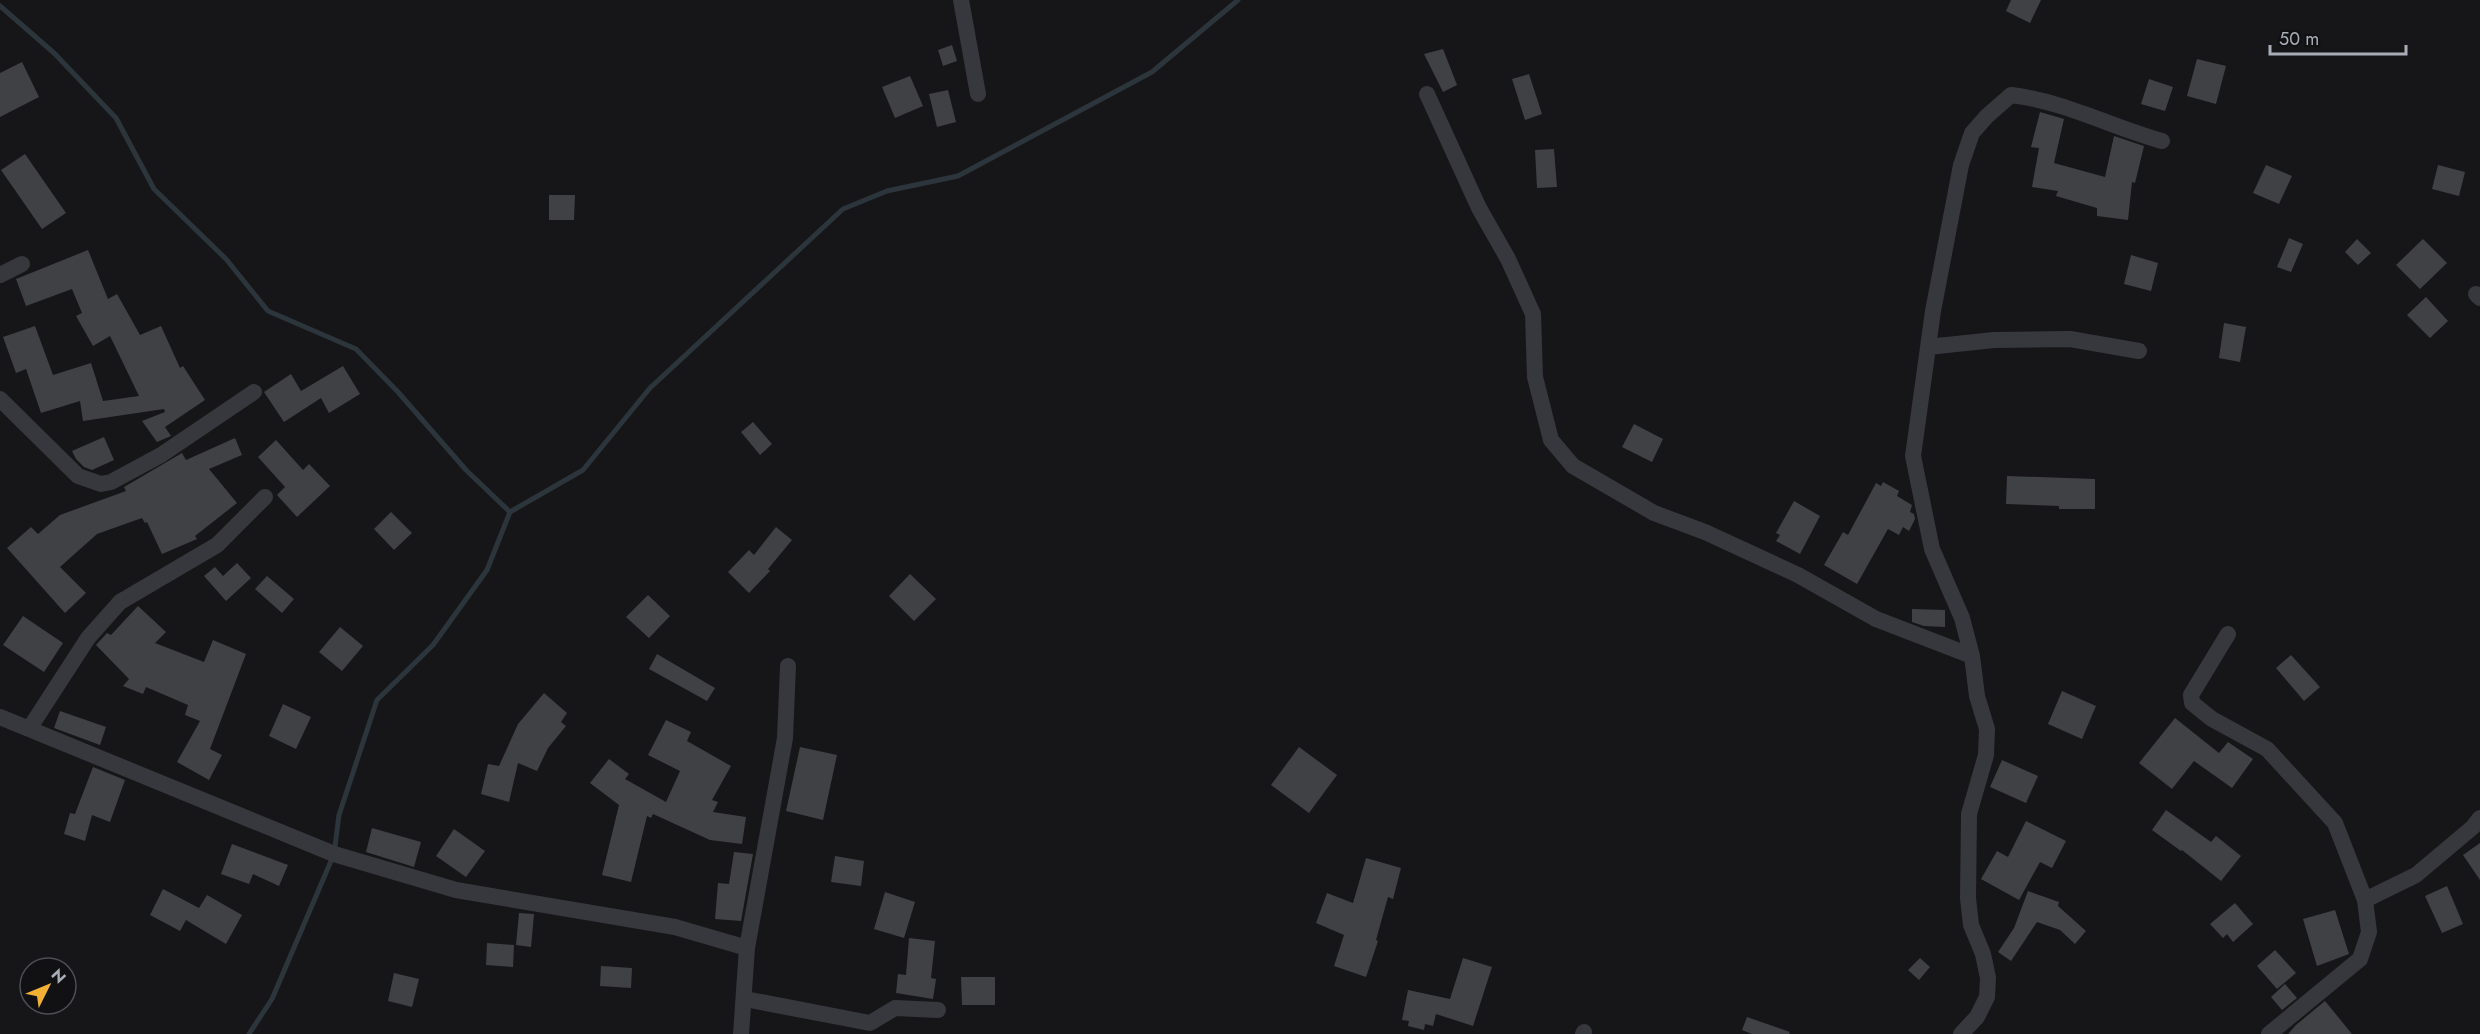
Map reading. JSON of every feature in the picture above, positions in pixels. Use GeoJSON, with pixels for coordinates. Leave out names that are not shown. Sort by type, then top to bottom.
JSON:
{"type":"FeatureCollection","features":[{"type":"Feature","properties":{"kind":"street"},"geometry":{"type":"LineString","coordinates":[[961,0],[978,94]]}},
{"type":"Feature","properties":{"kind":"street"},"geometry":{"type":"LineString","coordinates":[[1427,94],[1479,208],[1508,259],[1533,314],[1535,377],[1551,440],[1573,466],[1654,513],[1705,532],[1798,575],[1876,619],[1972,656]]}},
{"type":"Feature","properties":{"kind":"street"},"geometry":{"type":"LineString","coordinates":[[1961,1034],[1977,1017],[1987,997],[1988,978],[1983,954],[1971,925],[1968,897],[1969,814],[1986,755],[1987,729],[1977,696],[1972,656],[1962,618],[1932,549],[1914,456],[1928,347],[1961,165],[1972,133],[2011,95],[2097,118],[2123,130],[2162,141]]}},
{"type":"Feature","properties":{"kind":"street"},"geometry":{"type":"LineString","coordinates":[[0,275],[22,264]]}},
{"type":"Feature","properties":{"kind":"street"},"geometry":{"type":"LineString","coordinates":[[1928,347],[1994,340],[2070,339],[2139,351]]}},
{"type":"Feature","properties":{"kind":"street"},"geometry":{"type":"LineString","coordinates":[[0,399],[78,476],[100,484],[111,482],[161,455],[254,392]]}},
{"type":"Feature","properties":{"kind":"street"},"geometry":{"type":"LineString","coordinates":[[29,729],[88,638],[120,602],[217,544],[265,497]]}},
{"type":"Feature","properties":{"kind":"street"},"geometry":{"type":"LineString","coordinates":[[2228,634],[2191,695],[2192,703],[2212,719],[2267,749],[2335,823],[2364,900],[2369,932],[2360,959],[2270,1034]]}},
{"type":"Feature","properties":{"kind":"street"},"geometry":{"type":"LineString","coordinates":[[741,1034],[747,948],[785,738],[788,666]]}},
{"type":"Feature","properties":{"kind":"street"},"geometry":{"type":"LineString","coordinates":[[0,717],[334,854],[456,890],[675,927],[747,948]]}},
{"type":"Feature","properties":{"kind":"street"},"geometry":{"type":"LineString","coordinates":[[2364,900],[2416,875],[2473,827],[2480,818]]}},
{"type":"Feature","properties":{"kind":"street"},"geometry":{"type":"LineString","coordinates":[[745,999],[870,1023],[895,1008],[938,1010]]}},
{"type":"Feature","properties":{"kind":"building"},"geometry":{"type":"Polygon","coordinates":[[[2011,0],[2041,0],[2030,23],[2006,11],[2011,0]]]}},
{"type":"Feature","properties":{"kind":"building"},"geometry":{"type":"Polygon","coordinates":[[[952,45],[957,61],[943,66],[938,50],[952,45]]]}},
{"type":"Feature","properties":{"kind":"building"},"geometry":{"type":"Polygon","coordinates":[[[1443,49],[1457,85],[1443,92],[1424,54],[1443,49]]]}},
{"type":"Feature","properties":{"kind":"building"},"geometry":{"type":"Polygon","coordinates":[[[2197,59],[2226,66],[2216,104],[2187,96],[2197,59]]]}},
{"type":"Feature","properties":{"kind":"building"},"geometry":{"type":"Polygon","coordinates":[[[22,62],[39,97],[0,117],[0,73],[22,62]]]}},
{"type":"Feature","properties":{"kind":"building"},"geometry":{"type":"Polygon","coordinates":[[[1529,74],[1542,114],[1525,120],[1512,79],[1529,74]]]}},
{"type":"Feature","properties":{"kind":"building"},"geometry":{"type":"Polygon","coordinates":[[[910,76],[923,106],[895,118],[882,87],[910,76]]]}},
{"type":"Feature","properties":{"kind":"building"},"geometry":{"type":"Polygon","coordinates":[[[2149,79],[2173,87],[2165,111],[2141,104],[2149,79]]]}},
{"type":"Feature","properties":{"kind":"building"},"geometry":{"type":"Polygon","coordinates":[[[948,90],[956,122],[937,127],[929,94],[948,90]]]}},
{"type":"Feature","properties":{"kind":"building"},"geometry":{"type":"Polygon","coordinates":[[[2040,112],[2064,119],[2054,163],[2105,177],[2114,136],[2144,146],[2135,183],[2132,182],[2128,220],[2097,216],[2097,208],[2056,196],[2058,191],[2032,187],[2039,148],[2031,147],[2040,112]]]}},
{"type":"Feature","properties":{"kind":"building"},"geometry":{"type":"Polygon","coordinates":[[[1554,149],[1557,187],[1537,188],[1535,150],[1554,149]]]}},
{"type":"Feature","properties":{"kind":"building"},"geometry":{"type":"Polygon","coordinates":[[[25,154],[66,213],[42,229],[1,170],[25,154]]]}},
{"type":"Feature","properties":{"kind":"building"},"geometry":{"type":"Polygon","coordinates":[[[2266,165],[2292,176],[2279,204],[2253,193],[2266,165]]]}},
{"type":"Feature","properties":{"kind":"building"},"geometry":{"type":"Polygon","coordinates":[[[2438,165],[2465,172],[2459,196],[2432,189],[2438,165]]]}},
{"type":"Feature","properties":{"kind":"building"},"geometry":{"type":"Polygon","coordinates":[[[549,195],[575,195],[574,220],[549,220],[549,195]]]}},
{"type":"Feature","properties":{"kind":"building"},"geometry":{"type":"Polygon","coordinates":[[[2289,238],[2303,244],[2291,272],[2277,267],[2289,238]]]}},
{"type":"Feature","properties":{"kind":"building"},"geometry":{"type":"Polygon","coordinates":[[[2357,239],[2371,253],[2358,265],[2345,252],[2357,239]]]}},
{"type":"Feature","properties":{"kind":"building"},"geometry":{"type":"Polygon","coordinates":[[[2423,239],[2447,263],[2420,289],[2396,265],[2423,239]]]}},
{"type":"Feature","properties":{"kind":"building"},"geometry":{"type":"Polygon","coordinates":[[[88,250],[108,299],[117,294],[140,335],[161,326],[180,368],[183,366],[205,400],[165,427],[171,436],[157,442],[142,421],[165,412],[164,409],[83,421],[80,401],[41,413],[26,369],[16,373],[3,337],[35,326],[53,375],[91,363],[103,401],[139,396],[110,336],[93,346],[76,316],[82,313],[72,289],[26,306],[16,279],[88,250]]]}},
{"type":"Feature","properties":{"kind":"building"},"geometry":{"type":"Polygon","coordinates":[[[2131,255],[2158,263],[2151,291],[2124,284],[2131,255]]]}},
{"type":"Feature","properties":{"kind":"building"},"geometry":{"type":"Polygon","coordinates":[[[2426,297],[2448,321],[2430,338],[2407,315],[2426,297]]]}},
{"type":"Feature","properties":{"kind":"building"},"geometry":{"type":"Polygon","coordinates":[[[2224,323],[2246,327],[2240,362],[2219,358],[2224,323]]]}},
{"type":"Feature","properties":{"kind":"building"},"geometry":{"type":"Polygon","coordinates":[[[343,366],[360,394],[329,413],[321,398],[284,422],[264,392],[291,374],[301,391],[343,366]]]}},
{"type":"Feature","properties":{"kind":"building"},"geometry":{"type":"Polygon","coordinates":[[[753,422],[772,444],[760,455],[741,432],[753,422]]]}},
{"type":"Feature","properties":{"kind":"building"},"geometry":{"type":"Polygon","coordinates":[[[1634,424],[1663,439],[1652,462],[1622,447],[1634,424]]]}},
{"type":"Feature","properties":{"kind":"building"},"geometry":{"type":"Polygon","coordinates":[[[104,437],[114,460],[92,470],[84,467],[72,451],[104,437]]]}},
{"type":"Feature","properties":{"kind":"building"},"geometry":{"type":"Polygon","coordinates":[[[235,438],[242,455],[209,469],[237,503],[195,536],[197,539],[162,554],[147,522],[145,523],[142,518],[97,534],[60,567],[86,593],[65,613],[7,548],[31,527],[38,534],[60,515],[126,491],[124,487],[182,453],[186,460],[235,438]]]}},
{"type":"Feature","properties":{"kind":"building"},"geometry":{"type":"Polygon","coordinates":[[[276,440],[303,470],[309,464],[330,486],[297,517],[277,495],[285,487],[258,457],[276,440]]]}},
{"type":"Feature","properties":{"kind":"building"},"geometry":{"type":"Polygon","coordinates":[[[2007,476],[2095,479],[2095,509],[2059,509],[2059,506],[2006,504],[2007,476]]]}},
{"type":"Feature","properties":{"kind":"building"},"geometry":{"type":"Polygon","coordinates":[[[1883,482],[1899,491],[1897,496],[1912,505],[1910,512],[1914,514],[1915,519],[1909,531],[1903,527],[1899,535],[1888,529],[1857,584],[1824,565],[1843,532],[1848,535],[1876,483],[1881,486],[1883,482]]]}},
{"type":"Feature","properties":{"kind":"building"},"geometry":{"type":"Polygon","coordinates":[[[1794,501],[1820,516],[1800,554],[1776,541],[1780,535],[1776,533],[1794,501]]]}},
{"type":"Feature","properties":{"kind":"building"},"geometry":{"type":"Polygon","coordinates":[[[391,512],[412,533],[394,550],[374,529],[391,512]]]}},
{"type":"Feature","properties":{"kind":"building"},"geometry":{"type":"Polygon","coordinates":[[[776,527],[792,540],[768,569],[770,571],[749,593],[728,572],[749,550],[754,555],[776,527]]]}},
{"type":"Feature","properties":{"kind":"building"},"geometry":{"type":"Polygon","coordinates":[[[237,563],[251,578],[226,601],[204,576],[215,567],[223,576],[237,563]]]}},
{"type":"Feature","properties":{"kind":"building"},"geometry":{"type":"Polygon","coordinates":[[[910,574],[936,599],[914,621],[889,596],[910,574]]]}},
{"type":"Feature","properties":{"kind":"building"},"geometry":{"type":"Polygon","coordinates":[[[267,576],[294,599],[282,613],[255,589],[267,576]]]}},
{"type":"Feature","properties":{"kind":"building"},"geometry":{"type":"Polygon","coordinates":[[[648,595],[670,616],[649,638],[626,617],[648,595]]]}},
{"type":"Feature","properties":{"kind":"building"},"geometry":{"type":"Polygon","coordinates":[[[138,606],[166,632],[155,643],[204,662],[213,640],[246,654],[210,749],[222,755],[209,780],[177,762],[200,721],[185,715],[188,705],[146,687],[143,694],[123,686],[129,679],[96,645],[107,633],[111,635],[138,606]]]}},
{"type":"Feature","properties":{"kind":"building"},"geometry":{"type":"Polygon","coordinates":[[[1912,609],[1945,610],[1945,627],[1924,626],[1912,622],[1912,609]]]}},
{"type":"Feature","properties":{"kind":"building"},"geometry":{"type":"Polygon","coordinates":[[[23,616],[63,643],[44,672],[3,645],[23,616]]]}},
{"type":"Feature","properties":{"kind":"building"},"geometry":{"type":"Polygon","coordinates":[[[340,627],[363,646],[342,671],[319,652],[340,627]]]}},
{"type":"Feature","properties":{"kind":"building"},"geometry":{"type":"Polygon","coordinates":[[[657,654],[715,688],[707,701],[649,669],[657,654]]]}},
{"type":"Feature","properties":{"kind":"building"},"geometry":{"type":"Polygon","coordinates":[[[2291,655],[2320,687],[2304,701],[2276,668],[2291,655]]]}},
{"type":"Feature","properties":{"kind":"building"},"geometry":{"type":"Polygon","coordinates":[[[2062,691],[2096,706],[2082,739],[2048,724],[2062,691]]]}},
{"type":"Feature","properties":{"kind":"building"},"geometry":{"type":"Polygon","coordinates":[[[544,693],[567,713],[561,722],[566,726],[548,748],[537,771],[518,763],[509,802],[481,794],[488,764],[499,766],[518,724],[544,693]]]}},
{"type":"Feature","properties":{"kind":"building"},"geometry":{"type":"Polygon","coordinates":[[[283,704],[311,717],[296,749],[269,736],[283,704]]]}},
{"type":"Feature","properties":{"kind":"building"},"geometry":{"type":"Polygon","coordinates":[[[60,711],[106,727],[100,745],[54,728],[60,711]]]}},
{"type":"Feature","properties":{"kind":"building"},"geometry":{"type":"Polygon","coordinates":[[[2175,718],[2219,753],[2228,742],[2253,759],[2232,788],[2194,761],[2172,789],[2139,763],[2175,718]]]}},
{"type":"Feature","properties":{"kind":"building"},"geometry":{"type":"Polygon","coordinates":[[[666,720],[691,732],[687,741],[731,766],[712,800],[718,802],[713,812],[746,817],[742,844],[710,840],[653,814],[651,818],[647,816],[631,882],[602,875],[619,805],[590,783],[609,759],[629,774],[625,779],[666,802],[680,771],[648,755],[666,720]]]}},
{"type":"Feature","properties":{"kind":"building"},"geometry":{"type":"Polygon","coordinates":[[[800,747],[837,755],[823,820],[786,811],[800,747]]]}},
{"type":"Feature","properties":{"kind":"building"},"geometry":{"type":"Polygon","coordinates":[[[1299,747],[1337,775],[1309,813],[1271,785],[1299,747]]]}},
{"type":"Feature","properties":{"kind":"building"},"geometry":{"type":"Polygon","coordinates":[[[2002,760],[2038,776],[2026,803],[1990,787],[2002,760]]]}},
{"type":"Feature","properties":{"kind":"building"},"geometry":{"type":"Polygon","coordinates":[[[93,767],[125,780],[110,822],[92,815],[85,841],[64,834],[70,813],[75,814],[93,767]]]}},
{"type":"Feature","properties":{"kind":"building"},"geometry":{"type":"Polygon","coordinates":[[[2166,810],[2211,842],[2216,836],[2241,856],[2221,881],[2152,830],[2166,810]]]}},
{"type":"Feature","properties":{"kind":"building"},"geometry":{"type":"Polygon","coordinates":[[[2026,821],[2066,841],[2052,868],[2040,862],[2019,900],[1981,879],[1997,851],[2008,857],[2026,821]]]}},
{"type":"Feature","properties":{"kind":"building"},"geometry":{"type":"Polygon","coordinates":[[[372,828],[421,842],[414,867],[366,852],[372,828]]]}},
{"type":"Feature","properties":{"kind":"building"},"geometry":{"type":"Polygon","coordinates":[[[454,829],[485,851],[466,877],[436,856],[454,829]]]}},
{"type":"Feature","properties":{"kind":"building"},"geometry":{"type":"Polygon","coordinates":[[[2480,843],[2480,880],[2463,855],[2480,843]]]}},
{"type":"Feature","properties":{"kind":"building"},"geometry":{"type":"Polygon","coordinates":[[[232,844],[288,865],[279,886],[253,874],[249,884],[221,874],[232,844]]]}},
{"type":"Feature","properties":{"kind":"building"},"geometry":{"type":"Polygon","coordinates":[[[734,852],[753,854],[741,921],[715,919],[718,883],[729,884],[734,852]]]}},
{"type":"Feature","properties":{"kind":"building"},"geometry":{"type":"Polygon","coordinates":[[[835,856],[864,861],[861,886],[831,882],[835,856]]]}},
{"type":"Feature","properties":{"kind":"building"},"geometry":{"type":"Polygon","coordinates":[[[1366,858],[1401,868],[1393,899],[1388,897],[1376,940],[1378,941],[1366,977],[1334,966],[1344,935],[1316,923],[1327,893],[1353,903],[1366,858]]]}},
{"type":"Feature","properties":{"kind":"building"},"geometry":{"type":"Polygon","coordinates":[[[2447,886],[2463,924],[2442,933],[2425,896],[2447,886]]]}},
{"type":"Feature","properties":{"kind":"building"},"geometry":{"type":"Polygon","coordinates":[[[163,889],[199,908],[207,895],[242,915],[226,944],[186,920],[180,931],[150,915],[163,889]]]}},
{"type":"Feature","properties":{"kind":"building"},"geometry":{"type":"Polygon","coordinates":[[[2028,891],[2059,902],[2058,906],[2086,931],[2075,944],[2060,930],[2037,922],[2011,961],[1998,952],[2014,928],[2028,891]]]}},
{"type":"Feature","properties":{"kind":"building"},"geometry":{"type":"Polygon","coordinates":[[[885,892],[915,902],[904,938],[874,929],[885,892]]]}},
{"type":"Feature","properties":{"kind":"building"},"geometry":{"type":"Polygon","coordinates":[[[2235,903],[2253,924],[2233,942],[2227,934],[2223,938],[2210,924],[2235,903]]]}},
{"type":"Feature","properties":{"kind":"building"},"geometry":{"type":"Polygon","coordinates":[[[2335,910],[2349,954],[2317,966],[2303,919],[2335,910]]]}},
{"type":"Feature","properties":{"kind":"building"},"geometry":{"type":"Polygon","coordinates":[[[519,913],[534,914],[531,947],[516,945],[519,913]]]}},
{"type":"Feature","properties":{"kind":"building"},"geometry":{"type":"Polygon","coordinates":[[[909,938],[935,941],[931,978],[936,979],[933,999],[896,993],[898,974],[906,975],[909,938]]]}},
{"type":"Feature","properties":{"kind":"building"},"geometry":{"type":"Polygon","coordinates":[[[487,943],[514,945],[513,967],[486,965],[487,943]]]}},
{"type":"Feature","properties":{"kind":"building"},"geometry":{"type":"Polygon","coordinates":[[[2275,950],[2296,973],[2277,989],[2257,966],[2275,950]]]}},
{"type":"Feature","properties":{"kind":"building"},"geometry":{"type":"Polygon","coordinates":[[[1463,958],[1492,967],[1473,1026],[1436,1014],[1433,1026],[1425,1024],[1424,1030],[1408,1026],[1409,1021],[1402,1020],[1408,990],[1450,999],[1463,958]]]}},
{"type":"Feature","properties":{"kind":"building"},"geometry":{"type":"Polygon","coordinates":[[[1920,958],[1930,967],[1919,980],[1908,970],[1920,958]]]}},
{"type":"Feature","properties":{"kind":"building"},"geometry":{"type":"Polygon","coordinates":[[[601,966],[632,968],[631,988],[600,986],[601,966]]]}},
{"type":"Feature","properties":{"kind":"building"},"geometry":{"type":"Polygon","coordinates":[[[394,973],[419,979],[412,1007],[388,1001],[394,973]]]}},
{"type":"Feature","properties":{"kind":"building"},"geometry":{"type":"Polygon","coordinates":[[[961,977],[995,977],[995,1005],[962,1005],[961,977]]]}},
{"type":"Feature","properties":{"kind":"building"},"geometry":{"type":"Polygon","coordinates":[[[2285,984],[2297,998],[2282,1010],[2271,997],[2285,984]]]}},
{"type":"Feature","properties":{"kind":"building"},"geometry":{"type":"Polygon","coordinates":[[[2325,1001],[2352,1034],[2288,1034],[2296,1025],[2325,1001]]]}},
{"type":"Feature","properties":{"kind":"building"},"geometry":{"type":"Polygon","coordinates":[[[1747,1017],[1790,1032],[1789,1034],[1752,1034],[1742,1030],[1747,1017]]]}},
{"type":"Feature","properties":{"kind":"waterway"},"geometry":{"type":"LineString","coordinates":[[249,1034],[272,999],[334,854],[339,815],[377,700],[433,645],[487,570],[510,512],[583,470],[650,388],[843,209],[887,191],[958,176],[1152,72],[1238,0]]}},
{"type":"Feature","properties":{"kind":"waterway"},"geometry":{"type":"LineString","coordinates":[[0,6],[54,53],[116,118],[154,189],[226,259],[268,311],[356,349],[398,392],[466,470],[510,512]]}}]}
